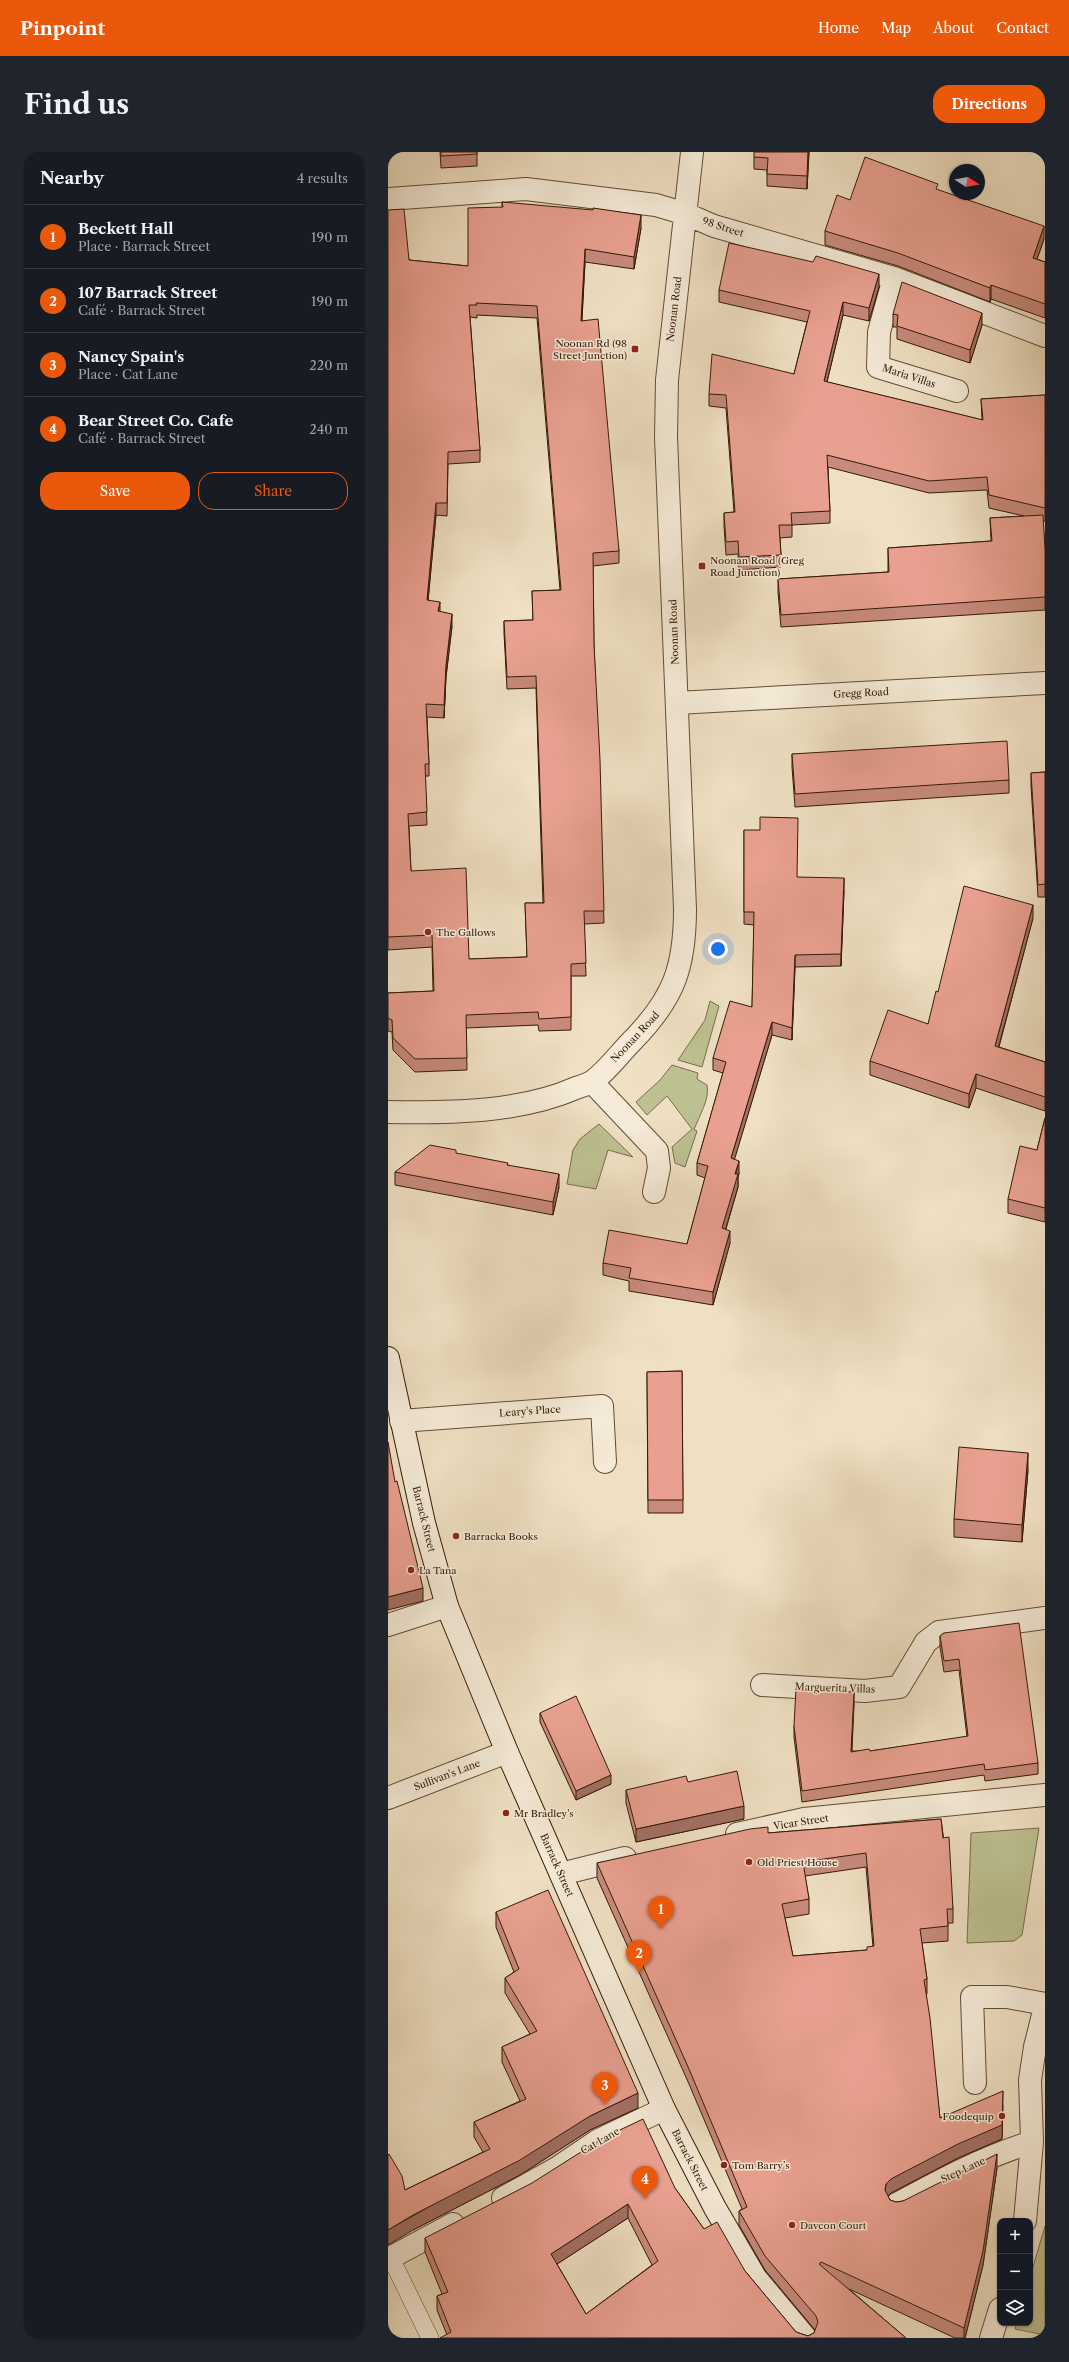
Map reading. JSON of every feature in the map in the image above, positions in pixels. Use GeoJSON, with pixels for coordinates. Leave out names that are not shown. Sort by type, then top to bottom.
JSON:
{"type":"FeatureCollection","features":[{"type":"Feature","properties":{"kind":"street","name":"Noonan Road"},"geometry":{"type":"LineString","coordinates":[[388,1112],[421,1113],[500,1108],[561,1095],[592,1082],[651,1022],[663,1005],[682,959],[685,909],[666,437],[666,380],[692,152]]}},
{"type":"Feature","properties":{"kind":"street","name":"98 Street"},"geometry":{"type":"LineString","coordinates":[[388,199],[526,190],[656,205],[686,214],[714,226],[894,278],[1045,336]]}},
{"type":"Feature","properties":{"kind":"street","name":"Maria Villas"},"geometry":{"type":"LineString","coordinates":[[894,278],[879,332],[878,367],[957,391]]}},
{"type":"Feature","properties":{"kind":"street","name":"Gregg Road"},"geometry":{"type":"LineString","coordinates":[[677,703],[1045,683]]}},
{"type":"Feature","properties":{"kind":"street"},"geometry":{"type":"LineString","coordinates":[[592,1082],[657,1151],[659,1168],[654,1192]]}},
{"type":"Feature","properties":{"kind":"street","name":"Barrack Street"},"geometry":{"type":"LineString","coordinates":[[388,1358],[424,1523],[447,1606],[507,1752],[562,1874],[664,2109],[715,2208],[755,2276],[806,2338]]}},
{"type":"Feature","properties":{"kind":"street","name":"Leary's Place"},"geometry":{"type":"LineString","coordinates":[[401,1421],[602,1406],[605,1462]]}},
{"type":"Feature","properties":{"kind":"street"},"geometry":{"type":"LineString","coordinates":[[388,1625],[447,1606]]}},
{"type":"Feature","properties":{"kind":"street","name":"Marguerita Villas"},"geometry":{"type":"LineString","coordinates":[[762,1685],[865,1691],[899,1687],[926,1642],[939,1632],[1045,1618]]}},
{"type":"Feature","properties":{"kind":"street","name":"Sullivan's Lane"},"geometry":{"type":"LineString","coordinates":[[388,1798],[507,1752]]}},
{"type":"Feature","properties":{"kind":"street","name":"Vicar Street"},"geometry":{"type":"LineString","coordinates":[[719,1838],[804,1819],[1045,1796]]}},
{"type":"Feature","properties":{"kind":"street"},"geometry":{"type":"LineString","coordinates":[[562,1874],[612,1860],[642,1854]]}},
{"type":"Feature","properties":{"kind":"street"},"geometry":{"type":"LineString","coordinates":[[975,2083],[972,1997],[1007,1997],[1045,2004]]}},
{"type":"Feature","properties":{"kind":"street"},"geometry":{"type":"LineString","coordinates":[[1025,2218],[1032,2142],[1030,2080],[1035,2048],[1045,2007]]}},
{"type":"Feature","properties":{"kind":"street","name":"Cat Lane"},"geometry":{"type":"LineString","coordinates":[[390,2259],[419,2241],[480,2211],[557,2168],[597,2141],[664,2109]]}},
{"type":"Feature","properties":{"kind":"street","name":"Step Lane"},"geometry":{"type":"LineString","coordinates":[[897,2204],[953,2174],[998,2153],[1032,2142]]}},
{"type":"Feature","properties":{"kind":"street"},"geometry":{"type":"LineString","coordinates":[[991,2338],[997,2318]]}},
{"type":"Feature","properties":{"kind":"lane"},"geometry":{"type":"LineString","coordinates":[[390,2259],[430,2338]]}},
{"type":"Feature","properties":{"kind":"green space"},"geometry":{"type":"Polygon","coordinates":[[[710,1001],[719,1006],[702,1067],[678,1060],[705,1020],[710,1001]]]}},
{"type":"Feature","properties":{"kind":"green space"},"geometry":{"type":"Polygon","coordinates":[[[672,1065],[698,1073],[697,1079],[707,1085],[708,1091],[706,1102],[694,1130],[697,1131],[685,1167],[675,1163],[672,1147],[692,1129],[667,1096],[647,1115],[636,1102],[660,1080],[672,1065]]]}},
{"type":"Feature","properties":{"kind":"green space"},"geometry":{"type":"Polygon","coordinates":[[[599,1124],[633,1157],[608,1150],[596,1189],[567,1184],[573,1150],[580,1139],[599,1124]]]}},
{"type":"Feature","properties":{"kind":"green space"},"geometry":{"type":"Polygon","coordinates":[[[1039,1828],[1022,1935],[1014,1941],[967,1943],[971,1833],[1039,1828]]]}},
{"type":"Feature","properties":{"kind":"green space"},"geometry":{"type":"Polygon","coordinates":[[[1045,2226],[1045,2335],[1015,2329],[1016,2326],[1033,2326],[1033,2267],[1045,2226]]]}},
{"type":"Feature","properties":{"kind":"building"},"geometry":{"type":"Polygon","coordinates":[[[441,152],[477,152],[477,154],[441,156],[441,152]]]}},
{"type":"Feature","properties":{"kind":"building"},"geometry":{"type":"Polygon","coordinates":[[[754,152],[808,152],[807,176],[767,174],[768,158],[754,157],[754,152]]]}},
{"type":"Feature","properties":{"kind":"building"},"geometry":{"type":"Polygon","coordinates":[[[865,157],[938,184],[936,189],[949,193],[949,200],[968,200],[1044,226],[1033,258],[1045,262],[1045,304],[991,285],[990,288],[898,253],[825,231],[837,195],[850,200],[865,157]]]}},
{"type":"Feature","properties":{"kind":"building"},"geometry":{"type":"Polygon","coordinates":[[[502,202],[593,210],[593,208],[641,215],[634,257],[585,249],[581,321],[598,319],[619,551],[593,553],[594,644],[600,760],[604,911],[584,911],[586,963],[571,964],[571,1017],[539,1019],[538,1012],[466,1015],[467,1058],[415,1059],[393,1038],[392,1020],[388,1018],[388,993],[434,991],[432,935],[388,937],[388,210],[404,209],[409,260],[468,266],[468,208],[503,207],[502,202]],[[476,303],[477,305],[469,305],[480,450],[448,452],[447,503],[436,503],[427,600],[440,602],[438,611],[452,614],[446,665],[444,705],[426,704],[429,764],[425,764],[427,812],[408,814],[411,871],[466,868],[469,959],[527,957],[525,903],[544,903],[536,676],[507,677],[504,621],[533,620],[532,591],[561,590],[537,306],[476,303]]]}},
{"type":"Feature","properties":{"kind":"building"},"geometry":{"type":"Polygon","coordinates":[[[729,243],[813,262],[816,256],[879,274],[869,308],[843,302],[824,381],[983,420],[981,399],[1045,395],[1045,508],[989,495],[987,477],[929,481],[827,455],[830,511],[791,513],[792,525],[779,525],[781,555],[739,557],[738,541],[726,542],[724,513],[735,512],[726,395],[709,394],[712,354],[794,374],[810,311],[719,290],[729,243]]]}},
{"type":"Feature","properties":{"kind":"building"},"geometry":{"type":"Polygon","coordinates":[[[902,282],[982,313],[970,350],[897,326],[898,315],[893,314],[902,282]]]}},
{"type":"Feature","properties":{"kind":"building"},"geometry":{"type":"Polygon","coordinates":[[[1043,515],[1045,597],[781,615],[778,579],[889,572],[888,548],[992,541],[990,518],[1043,515]]]}},
{"type":"Feature","properties":{"kind":"building"},"geometry":{"type":"Polygon","coordinates":[[[1007,741],[1009,780],[795,794],[792,754],[1007,741]]]}},
{"type":"Feature","properties":{"kind":"building"},"geometry":{"type":"Polygon","coordinates":[[[1045,772],[1045,884],[1038,885],[1031,773],[1045,772]]]}},
{"type":"Feature","properties":{"kind":"building"},"geometry":{"type":"Polygon","coordinates":[[[760,817],[798,818],[797,877],[844,878],[841,954],[795,955],[792,1028],[772,1022],[731,1158],[739,1161],[735,1174],[738,1174],[722,1228],[730,1231],[713,1292],[629,1278],[631,1268],[603,1263],[609,1230],[687,1244],[708,1166],[697,1163],[726,1062],[713,1058],[730,1001],[752,1007],[754,912],[744,912],[744,830],[760,830],[760,817]]]}},
{"type":"Feature","properties":{"kind":"building"},"geometry":{"type":"Polygon","coordinates":[[[964,886],[1033,905],[995,1046],[1045,1062],[1045,1097],[976,1074],[969,1094],[870,1061],[888,1010],[928,1024],[936,991],[938,992],[964,886]]]}},
{"type":"Feature","properties":{"kind":"building"},"geometry":{"type":"Polygon","coordinates":[[[1045,1118],[1045,1208],[1008,1199],[1020,1146],[1037,1150],[1045,1118]]]}},
{"type":"Feature","properties":{"kind":"building"},"geometry":{"type":"Polygon","coordinates":[[[430,1145],[456,1150],[456,1153],[508,1163],[507,1165],[559,1174],[553,1202],[395,1172],[430,1145]]]}},
{"type":"Feature","properties":{"kind":"building"},"geometry":{"type":"Polygon","coordinates":[[[682,1371],[683,1500],[648,1500],[647,1372],[682,1371]]]}},
{"type":"Feature","properties":{"kind":"building"},"geometry":{"type":"Polygon","coordinates":[[[388,1442],[395,1482],[397,1481],[423,1588],[388,1597],[388,1442]]]}},
{"type":"Feature","properties":{"kind":"building"},"geometry":{"type":"Polygon","coordinates":[[[959,1447],[1028,1453],[1022,1525],[954,1519],[959,1447]]]}},
{"type":"Feature","properties":{"kind":"building"},"geometry":{"type":"Polygon","coordinates":[[[1019,1623],[1038,1763],[985,1770],[984,1764],[802,1791],[794,1726],[796,1688],[854,1692],[851,1752],[869,1749],[870,1751],[968,1736],[959,1659],[944,1661],[940,1636],[944,1633],[1019,1623]]]}},
{"type":"Feature","properties":{"kind":"building"},"geometry":{"type":"Polygon","coordinates":[[[576,1696],[611,1775],[576,1791],[540,1713],[576,1696]]]}},
{"type":"Feature","properties":{"kind":"building"},"geometry":{"type":"Polygon","coordinates":[[[737,1771],[744,1806],[636,1829],[626,1790],[686,1776],[688,1782],[737,1771]]]}},
{"type":"Feature","properties":{"kind":"building"},"geometry":{"type":"Polygon","coordinates":[[[941,1819],[943,1838],[949,1837],[953,1909],[947,1909],[948,1926],[920,1929],[927,1979],[924,1980],[930,2018],[940,2118],[1003,2091],[1002,2125],[958,2144],[891,2179],[886,2184],[885,2190],[890,2200],[896,2202],[903,2201],[997,2154],[983,2251],[964,2328],[821,2262],[819,2264],[906,2338],[440,2338],[451,2332],[437,2296],[448,2292],[425,2238],[532,2183],[603,2138],[643,2119],[675,2188],[704,2229],[717,2222],[745,2271],[796,2332],[808,2336],[814,2333],[818,2322],[816,2316],[765,2256],[739,2211],[747,2207],[689,2069],[597,1863],[750,1829],[768,1827],[768,1833],[941,1819]],[[866,1853],[803,1862],[809,1899],[782,1904],[793,1956],[867,1950],[867,1947],[874,1946],[866,1853]],[[628,2204],[551,2254],[586,2314],[658,2261],[628,2204]]]}},
{"type":"Feature","properties":{"kind":"building"},"geometry":{"type":"Polygon","coordinates":[[[548,1890],[638,2093],[590,2116],[520,2160],[413,2215],[388,2230],[389,2154],[402,2176],[405,2190],[490,2149],[474,2122],[526,2099],[502,2047],[537,2031],[505,1978],[519,1969],[496,1912],[548,1890]]]}},
{"type":"Feature","properties":{"kind":"place","name":"Noonan Rd (98 Street Junction)"},"geometry":{"type":"Point","coordinates":[635,349]}},
{"type":"Feature","properties":{"kind":"place","name":"Noonan Road (Greg Road Junction)"},"geometry":{"type":"Point","coordinates":[702,566]}},
{"type":"Feature","properties":{"kind":"place","name":"The Gallows"},"geometry":{"type":"Point","coordinates":[428,932]}},
{"type":"Feature","properties":{"kind":"place","name":"Barracka Books"},"geometry":{"type":"Point","coordinates":[456,1536]}},
{"type":"Feature","properties":{"kind":"place","name":"La Tana"},"geometry":{"type":"Point","coordinates":[411,1570]}},
{"type":"Feature","properties":{"kind":"place","name":"Mr Bradley's"},"geometry":{"type":"Point","coordinates":[506,1813]}},
{"type":"Feature","properties":{"kind":"place","name":"Old Priest House"},"geometry":{"type":"Point","coordinates":[749,1862]}},
{"type":"Feature","properties":{"kind":"place","name":"Beckett Hall"},"geometry":{"type":"Point","coordinates":[661,1929]}},
{"type":"Feature","properties":{"kind":"place","name":"107 Barrack Street"},"geometry":{"type":"Point","coordinates":[639,1973]}},
{"type":"Feature","properties":{"kind":"place","name":"Nancy Spain's"},"geometry":{"type":"Point","coordinates":[605,2105]}},
{"type":"Feature","properties":{"kind":"place","name":"Foodequip"},"geometry":{"type":"Point","coordinates":[1002,2116]}},
{"type":"Feature","properties":{"kind":"place","name":"Tom Barry’s"},"geometry":{"type":"Point","coordinates":[724,2165]}},
{"type":"Feature","properties":{"kind":"place","name":"Bear Street Co. Cafe"},"geometry":{"type":"Point","coordinates":[645,2199]}},
{"type":"Feature","properties":{"kind":"place","name":"Davcon Court"},"geometry":{"type":"Point","coordinates":[792,2225]}}]}
